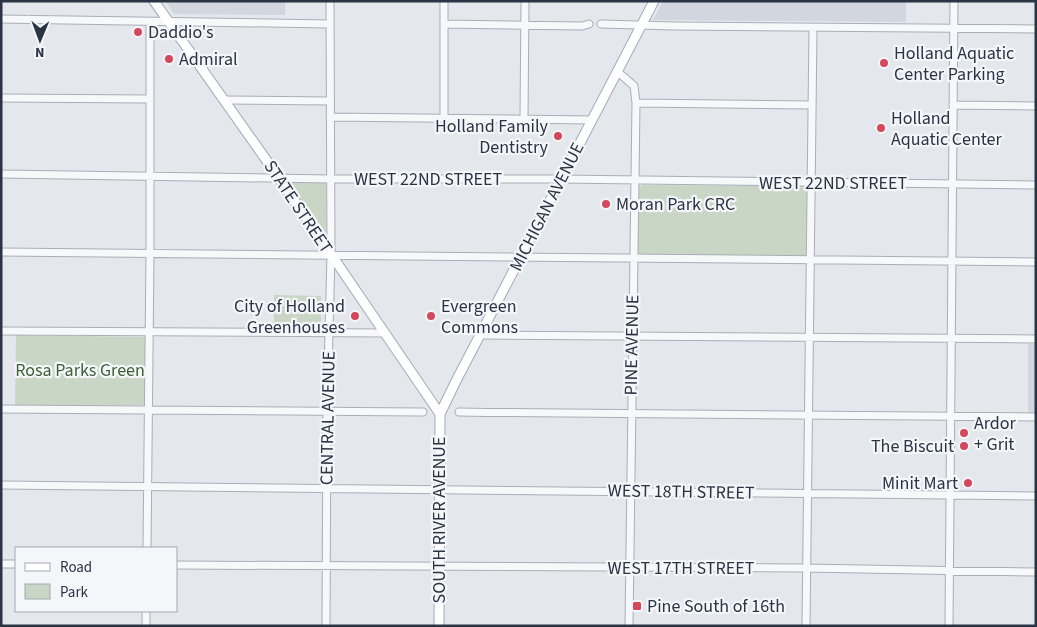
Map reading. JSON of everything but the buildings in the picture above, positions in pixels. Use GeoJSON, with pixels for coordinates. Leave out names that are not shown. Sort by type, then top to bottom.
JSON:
{"type":"FeatureCollection","features":[{"type":"Feature","properties":{"kind":"main road","name":"STATE STREET"},"geometry":{"type":"LineString","coordinates":[[154,1],[279,178],[440,414]]}},
{"type":"Feature","properties":{"kind":"main road","name":"MICHIGAN AVENUE"},"geometry":{"type":"LineString","coordinates":[[440,414],[560,179],[654,1]]}},
{"type":"Feature","properties":{"kind":"main road","name":"SOUTH RIVER AVENUE"},"geometry":{"type":"LineString","coordinates":[[439,626],[440,414]]}},
{"type":"Feature","properties":{"kind":"street","name":"CENTRAL AVENUE"},"geometry":{"type":"LineString","coordinates":[[326,626],[327,410],[331,254],[330,1]]}},
{"type":"Feature","properties":{"kind":"street"},"geometry":{"type":"LineString","coordinates":[[444,1],[444,117]]}},
{"type":"Feature","properties":{"kind":"street"},"geometry":{"type":"LineString","coordinates":[[524,1],[524,118]]}},
{"type":"Feature","properties":{"kind":"street"},"geometry":{"type":"LineString","coordinates":[[949,626],[954,1]]}},
{"type":"Feature","properties":{"kind":"street"},"geometry":{"type":"LineString","coordinates":[[1,20],[330,24]]}},
{"type":"Feature","properties":{"kind":"street"},"geometry":{"type":"LineString","coordinates":[[147,547],[150,22]]}},
{"type":"Feature","properties":{"kind":"street"},"geometry":{"type":"LineString","coordinates":[[444,24],[582,26],[589,24]]}},
{"type":"Feature","properties":{"kind":"street"},"geometry":{"type":"LineString","coordinates":[[601,24],[813,28],[1036,29]]}},
{"type":"Feature","properties":{"kind":"street"},"geometry":{"type":"LineString","coordinates":[[806,626],[805,568],[813,28]]}},
{"type":"Feature","properties":{"kind":"street","name":"PINE AVENUE"},"geometry":{"type":"LineString","coordinates":[[618,72],[634,86],[636,103],[629,626]]}},
{"type":"Feature","properties":{"kind":"street"},"geometry":{"type":"LineString","coordinates":[[1,98],[150,99]]}},
{"type":"Feature","properties":{"kind":"street"},"geometry":{"type":"LineString","coordinates":[[224,100],[330,101]]}},
{"type":"Feature","properties":{"kind":"street"},"geometry":{"type":"LineString","coordinates":[[636,103],[812,105]]}},
{"type":"Feature","properties":{"kind":"street"},"geometry":{"type":"LineString","coordinates":[[953,104],[1036,106]]}},
{"type":"Feature","properties":{"kind":"street"},"geometry":{"type":"LineString","coordinates":[[330,117],[592,120]]}},
{"type":"Feature","properties":{"kind":"street","name":"WEST 22ND STREET"},"geometry":{"type":"LineString","coordinates":[[1,174],[330,179],[560,179],[1036,185]]}},
{"type":"Feature","properties":{"kind":"street"},"geometry":{"type":"LineString","coordinates":[[1,252],[1036,262]]}},
{"type":"Feature","properties":{"kind":"street"},"geometry":{"type":"LineString","coordinates":[[1,331],[385,333]]}},
{"type":"Feature","properties":{"kind":"street"},"geometry":{"type":"LineString","coordinates":[[480,335],[1036,339]]}},
{"type":"Feature","properties":{"kind":"street"},"geometry":{"type":"LineString","coordinates":[[1,409],[423,412]]}},
{"type":"Feature","properties":{"kind":"street"},"geometry":{"type":"LineString","coordinates":[[459,412],[631,415],[808,414],[1036,417]]}},
{"type":"Feature","properties":{"kind":"street","name":"WEST 18TH STREET"},"geometry":{"type":"LineString","coordinates":[[1,485],[1036,496]]}},
{"type":"Feature","properties":{"kind":"street"},"geometry":{"type":"LineString","coordinates":[[1,564],[15,564]]}},
{"type":"Feature","properties":{"kind":"street","name":"WEST 17TH STREET"},"geometry":{"type":"LineString","coordinates":[[178,565],[439,565],[1036,572]]}},
{"type":"Feature","properties":{"kind":"street"},"geometry":{"type":"LineString","coordinates":[[146,612],[146,626]]}},
{"type":"Feature","properties":{"kind":"shaded area"},"geometry":{"type":"Polygon","coordinates":[[[165,1],[285,1],[285,15],[174,14],[165,1]]]}},
{"type":"Feature","properties":{"kind":"shaded area"},"geometry":{"type":"Polygon","coordinates":[[[663,1],[906,1],[906,22],[653,20],[663,1]]]}},
{"type":"Feature","properties":{"kind":"shaded area"},"geometry":{"type":"Polygon","coordinates":[[[1028,344],[1036,344],[1036,414],[1028,414],[1028,344]]]}},
{"type":"Feature","properties":{"kind":"green space"},"geometry":{"type":"Polygon","coordinates":[[[285,182],[326,182],[326,243],[285,182]]]}},
{"type":"Feature","properties":{"kind":"green space"},"geometry":{"type":"Polygon","coordinates":[[[642,185],[805,186],[808,191],[807,254],[804,257],[639,254],[637,251],[638,189],[642,185]]]}},
{"type":"Feature","properties":{"kind":"green space"},"geometry":{"type":"Polygon","coordinates":[[[274,295],[321,296],[321,325],[274,325],[274,295]]]}},
{"type":"Feature","properties":{"kind":"green space","name":"Rosa Parks Green"},"geometry":{"type":"Polygon","coordinates":[[[16,335],[146,337],[145,405],[15,406],[16,335]]]}},
{"type":"Feature","properties":{"kind":"place","name":"Daddio's"},"geometry":{"type":"Point","coordinates":[138,32]}},
{"type":"Feature","properties":{"kind":"place","name":"Admiral"},"geometry":{"type":"Point","coordinates":[169,59]}},
{"type":"Feature","properties":{"kind":"place","name":"Holland Aquatic Center Parking"},"geometry":{"type":"Point","coordinates":[884,63]}},
{"type":"Feature","properties":{"kind":"place","name":"Holland Aquatic Center"},"geometry":{"type":"Point","coordinates":[881,128]}},
{"type":"Feature","properties":{"kind":"place","name":"Holland Family Dentistry"},"geometry":{"type":"Point","coordinates":[558,136]}},
{"type":"Feature","properties":{"kind":"place","name":"Moran Park CRC"},"geometry":{"type":"Point","coordinates":[606,204]}},
{"type":"Feature","properties":{"kind":"place","name":"City of Holland Greenhouses"},"geometry":{"type":"Point","coordinates":[355,316]}},
{"type":"Feature","properties":{"kind":"place","name":"Evergreen Commons"},"geometry":{"type":"Point","coordinates":[431,316]}},
{"type":"Feature","properties":{"kind":"place","name":"Ardor + Grit"},"geometry":{"type":"Point","coordinates":[964,433]}},
{"type":"Feature","properties":{"kind":"place","name":"The Biscuit"},"geometry":{"type":"Point","coordinates":[964,446]}},
{"type":"Feature","properties":{"kind":"place","name":"Minit Mart"},"geometry":{"type":"Point","coordinates":[968,483]}},
{"type":"Feature","properties":{"kind":"place","name":"Pine South of 16th"},"geometry":{"type":"Point","coordinates":[637,606]}}]}
